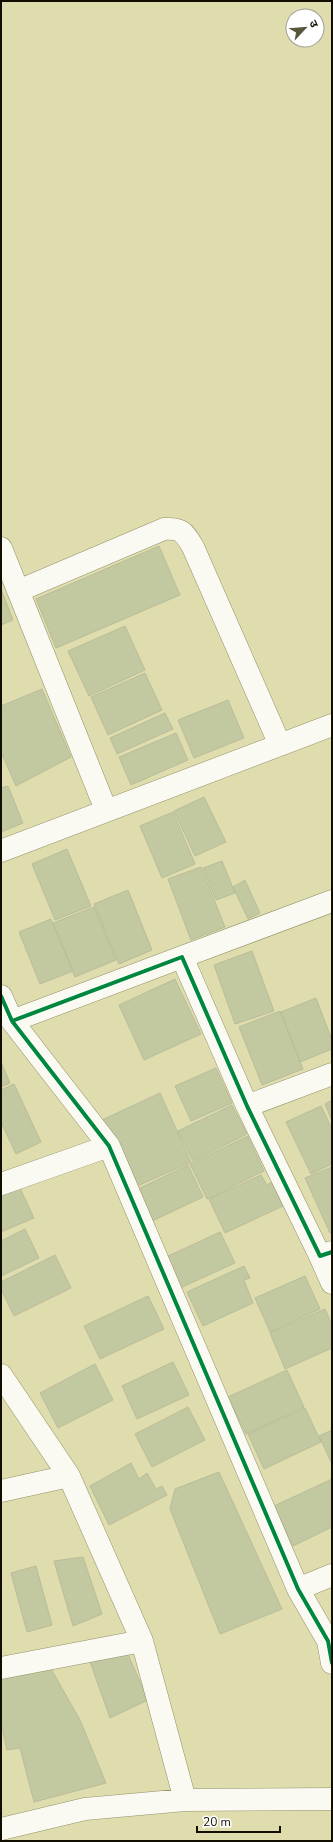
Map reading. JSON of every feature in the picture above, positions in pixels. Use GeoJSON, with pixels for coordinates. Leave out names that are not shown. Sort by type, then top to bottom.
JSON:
{"type":"FeatureCollection","features":[{"type":"Feature","properties":{"kind":"street"},"geometry":{"type":"LineString","coordinates":[[18,591],[164,529],[176,528],[184,533],[193,547],[280,745]]}},
{"type":"Feature","properties":{"kind":"street"},"geometry":{"type":"LineString","coordinates":[[1,548],[106,810]]}},
{"type":"Feature","properties":{"kind":"street"},"geometry":{"type":"LineString","coordinates":[[1,851],[332,725]]}},
{"type":"Feature","properties":{"kind":"street"},"geometry":{"type":"LineString","coordinates":[[12,1021],[332,901]]}},
{"type":"Feature","properties":{"kind":"street"},"geometry":{"type":"LineString","coordinates":[[182,957],[247,1106],[326,1254],[332,1283]]}},
{"type":"Feature","properties":{"kind":"street"},"geometry":{"type":"LineString","coordinates":[[1,996],[12,1021],[109,1146],[298,1589],[330,1641],[332,1663]]}},
{"type":"Feature","properties":{"kind":"street"},"geometry":{"type":"LineString","coordinates":[[247,1106],[332,1074]]}},
{"type":"Feature","properties":{"kind":"street"},"geometry":{"type":"LineString","coordinates":[[1,1184],[109,1146]]}},
{"type":"Feature","properties":{"kind":"street"},"geometry":{"type":"LineString","coordinates":[[1,1375],[69,1476],[142,1641],[185,1800]]}},
{"type":"Feature","properties":{"kind":"street"},"geometry":{"type":"LineString","coordinates":[[1,1491],[69,1476]]}},
{"type":"Feature","properties":{"kind":"street"},"geometry":{"type":"LineString","coordinates":[[298,1589],[332,1575]]}},
{"type":"Feature","properties":{"kind":"street"},"geometry":{"type":"LineString","coordinates":[[1,1668],[142,1641]]}},
{"type":"Feature","properties":{"kind":"street"},"geometry":{"type":"LineString","coordinates":[[1,1829],[85,1809],[185,1800],[332,1799]]}},
{"type":"Feature","properties":{"kind":"building"},"geometry":{"type":"Polygon","coordinates":[[[159,546],[180,595],[56,648],[36,599],[159,546]]]}},
{"type":"Feature","properties":{"kind":"building"},"geometry":{"type":"Polygon","coordinates":[[[1,589],[13,620],[1,625],[1,589]]]}},
{"type":"Feature","properties":{"kind":"building"},"geometry":{"type":"Polygon","coordinates":[[[125,626],[145,670],[89,696],[68,651],[125,626]]]}},
{"type":"Feature","properties":{"kind":"building"},"geometry":{"type":"Polygon","coordinates":[[[145,673],[162,710],[108,735],[91,697],[145,673]]]}},
{"type":"Feature","properties":{"kind":"building"},"geometry":{"type":"Polygon","coordinates":[[[42,689],[71,757],[16,786],[1,752],[1,706],[42,689]]]}},
{"type":"Feature","properties":{"kind":"building"},"geometry":{"type":"Polygon","coordinates":[[[228,700],[244,738],[194,758],[178,720],[228,700]]]}},
{"type":"Feature","properties":{"kind":"building"},"geometry":{"type":"Polygon","coordinates":[[[165,713],[173,729],[117,754],[110,738],[165,713]]]}},
{"type":"Feature","properties":{"kind":"building"},"geometry":{"type":"Polygon","coordinates":[[[176,733],[188,760],[131,785],[119,757],[176,733]]]}},
{"type":"Feature","properties":{"kind":"building"},"geometry":{"type":"Polygon","coordinates":[[[8,786],[23,823],[1,832],[1,788],[8,786]]]}},
{"type":"Feature","properties":{"kind":"building"},"geometry":{"type":"Polygon","coordinates":[[[204,797],[226,842],[195,856],[174,811],[204,797]]]}},
{"type":"Feature","properties":{"kind":"building"},"geometry":{"type":"Polygon","coordinates":[[[173,812],[195,864],[162,878],[140,826],[173,812]]]}},
{"type":"Feature","properties":{"kind":"building"},"geometry":{"type":"Polygon","coordinates":[[[67,849],[91,906],[55,920],[32,864],[67,849]]]}},
{"type":"Feature","properties":{"kind":"building"},"geometry":{"type":"Polygon","coordinates":[[[222,861],[235,893],[216,900],[203,868],[222,861]]]}},
{"type":"Feature","properties":{"kind":"building"},"geometry":{"type":"Polygon","coordinates":[[[201,867],[225,927],[191,940],[168,879],[201,867]]]}},
{"type":"Feature","properties":{"kind":"building"},"geometry":{"type":"Polygon","coordinates":[[[245,880],[260,913],[248,919],[233,887],[245,880]]]}},
{"type":"Feature","properties":{"kind":"building"},"geometry":{"type":"Polygon","coordinates":[[[128,890],[152,950],[119,964],[94,904],[128,890]]]}},
{"type":"Feature","properties":{"kind":"building"},"geometry":{"type":"Polygon","coordinates":[[[94,907],[116,960],[75,977],[53,923],[94,907]]]}},
{"type":"Feature","properties":{"kind":"building"},"geometry":{"type":"Polygon","coordinates":[[[51,919],[73,971],[40,984],[19,932],[51,919]]]}},
{"type":"Feature","properties":{"kind":"building"},"geometry":{"type":"Polygon","coordinates":[[[252,951],[274,1011],[235,1024],[214,965],[252,951]]]}},
{"type":"Feature","properties":{"kind":"building"},"geometry":{"type":"Polygon","coordinates":[[[175,979],[201,1034],[144,1060],[119,1005],[175,979]]]}},
{"type":"Feature","properties":{"kind":"building"},"geometry":{"type":"Polygon","coordinates":[[[316,998],[332,1040],[332,1049],[300,1062],[281,1012],[316,998]]]}},
{"type":"Feature","properties":{"kind":"building"},"geometry":{"type":"Polygon","coordinates":[[[280,1011],[303,1069],[262,1085],[239,1027],[280,1011]]]}},
{"type":"Feature","properties":{"kind":"building"},"geometry":{"type":"Polygon","coordinates":[[[1,1062],[10,1083],[1,1087],[1,1062]]]}},
{"type":"Feature","properties":{"kind":"building"},"geometry":{"type":"Polygon","coordinates":[[[216,1068],[232,1103],[191,1121],[175,1086],[216,1068]]]}},
{"type":"Feature","properties":{"kind":"building"},"geometry":{"type":"Polygon","coordinates":[[[14,1084],[41,1142],[16,1154],[1,1122],[1,1090],[14,1084]]]}},
{"type":"Feature","properties":{"kind":"building"},"geometry":{"type":"Polygon","coordinates":[[[160,1093],[191,1162],[133,1188],[102,1120],[160,1093]]]}},
{"type":"Feature","properties":{"kind":"building"},"geometry":{"type":"Polygon","coordinates":[[[332,1100],[332,1121],[325,1104],[332,1100]]]}},
{"type":"Feature","properties":{"kind":"building"},"geometry":{"type":"Polygon","coordinates":[[[232,1105],[247,1134],[193,1161],[178,1131],[232,1105]]]}},
{"type":"Feature","properties":{"kind":"building"},"geometry":{"type":"Polygon","coordinates":[[[321,1106],[332,1129],[332,1164],[311,1174],[286,1122],[321,1106]]]}},
{"type":"Feature","properties":{"kind":"building"},"geometry":{"type":"Polygon","coordinates":[[[248,1136],[264,1171],[207,1199],[190,1164],[248,1136]]]}},
{"type":"Feature","properties":{"kind":"building"},"geometry":{"type":"Polygon","coordinates":[[[188,1165],[203,1197],[148,1223],[134,1191],[188,1165]]]}},
{"type":"Feature","properties":{"kind":"building"},"geometry":{"type":"Polygon","coordinates":[[[332,1167],[332,1232],[330,1233],[305,1178],[332,1167]]]}},
{"type":"Feature","properties":{"kind":"building"},"geometry":{"type":"Polygon","coordinates":[[[261,1175],[267,1185],[272,1182],[283,1206],[225,1233],[209,1199],[261,1175]]]}},
{"type":"Feature","properties":{"kind":"building"},"geometry":{"type":"Polygon","coordinates":[[[20,1188],[34,1218],[1,1232],[1,1196],[20,1188]]]}},
{"type":"Feature","properties":{"kind":"building"},"geometry":{"type":"Polygon","coordinates":[[[25,1229],[39,1258],[1,1276],[1,1241],[25,1229]]]}},
{"type":"Feature","properties":{"kind":"building"},"geometry":{"type":"Polygon","coordinates":[[[220,1232],[235,1263],[178,1289],[164,1258],[220,1232]]]}},
{"type":"Feature","properties":{"kind":"building"},"geometry":{"type":"Polygon","coordinates":[[[55,1255],[71,1288],[14,1316],[1,1289],[1,1282],[55,1255]]]}},
{"type":"Feature","properties":{"kind":"building"},"geometry":{"type":"Polygon","coordinates":[[[244,1266],[250,1278],[244,1280],[253,1303],[203,1326],[187,1292],[244,1266]]]}},
{"type":"Feature","properties":{"kind":"building"},"geometry":{"type":"Polygon","coordinates":[[[305,1276],[320,1309],[270,1332],[255,1298],[305,1276]]]}},
{"type":"Feature","properties":{"kind":"building"},"geometry":{"type":"Polygon","coordinates":[[[148,1296],[164,1329],[100,1359],[84,1326],[148,1296]]]}},
{"type":"Feature","properties":{"kind":"building"},"geometry":{"type":"Polygon","coordinates":[[[325,1309],[332,1325],[332,1348],[285,1369],[270,1333],[325,1309]]]}},
{"type":"Feature","properties":{"kind":"building"},"geometry":{"type":"Polygon","coordinates":[[[173,1362],[189,1395],[137,1419],[122,1386],[173,1362]]]}},
{"type":"Feature","properties":{"kind":"building"},"geometry":{"type":"Polygon","coordinates":[[[95,1364],[113,1400],[58,1428],[40,1393],[95,1364]]]}},
{"type":"Feature","properties":{"kind":"building"},"geometry":{"type":"Polygon","coordinates":[[[287,1370],[304,1407],[246,1434],[228,1397],[287,1370]]]}},
{"type":"Feature","properties":{"kind":"building"},"geometry":{"type":"Polygon","coordinates":[[[188,1407],[205,1440],[152,1467],[135,1434],[188,1407]]]}},
{"type":"Feature","properties":{"kind":"building"},"geometry":{"type":"Polygon","coordinates":[[[305,1408],[321,1442],[264,1469],[248,1434],[305,1408]]]}},
{"type":"Feature","properties":{"kind":"building"},"geometry":{"type":"Polygon","coordinates":[[[332,1430],[332,1464],[319,1436],[332,1430]]]}},
{"type":"Feature","properties":{"kind":"building"},"geometry":{"type":"Polygon","coordinates":[[[131,1463],[139,1479],[147,1473],[156,1489],[162,1486],[167,1495],[109,1525],[90,1486],[131,1463]]]}},
{"type":"Feature","properties":{"kind":"building"},"geometry":{"type":"Polygon","coordinates":[[[219,1472],[282,1609],[220,1634],[170,1509],[175,1489],[219,1472]]]}},
{"type":"Feature","properties":{"kind":"building"},"geometry":{"type":"Polygon","coordinates":[[[332,1479],[332,1527],[293,1546],[274,1506],[332,1479]]]}},
{"type":"Feature","properties":{"kind":"building"},"geometry":{"type":"Polygon","coordinates":[[[83,1557],[102,1614],[73,1626],[54,1561],[83,1557]]]}},
{"type":"Feature","properties":{"kind":"building"},"geometry":{"type":"Polygon","coordinates":[[[36,1566],[52,1625],[27,1632],[11,1573],[36,1566]]]}},
{"type":"Feature","properties":{"kind":"building"},"geometry":{"type":"Polygon","coordinates":[[[127,1652],[148,1700],[110,1718],[89,1659],[127,1652]]]}},
{"type":"Feature","properties":{"kind":"building"},"geometry":{"type":"Polygon","coordinates":[[[50,1667],[80,1720],[106,1783],[34,1802],[20,1748],[7,1750],[1,1723],[1,1676],[50,1667]]]}},
{"type":"Feature","properties":{"kind":"cycle path"},"geometry":{"type":"LineString","coordinates":[[12,1021],[182,957],[247,1106],[320,1256],[332,1252]]}},
{"type":"Feature","properties":{"kind":"cycle path"},"geometry":{"type":"LineString","coordinates":[[1,996],[12,1021],[109,1146],[298,1589],[328,1641],[332,1663]]}}]}
